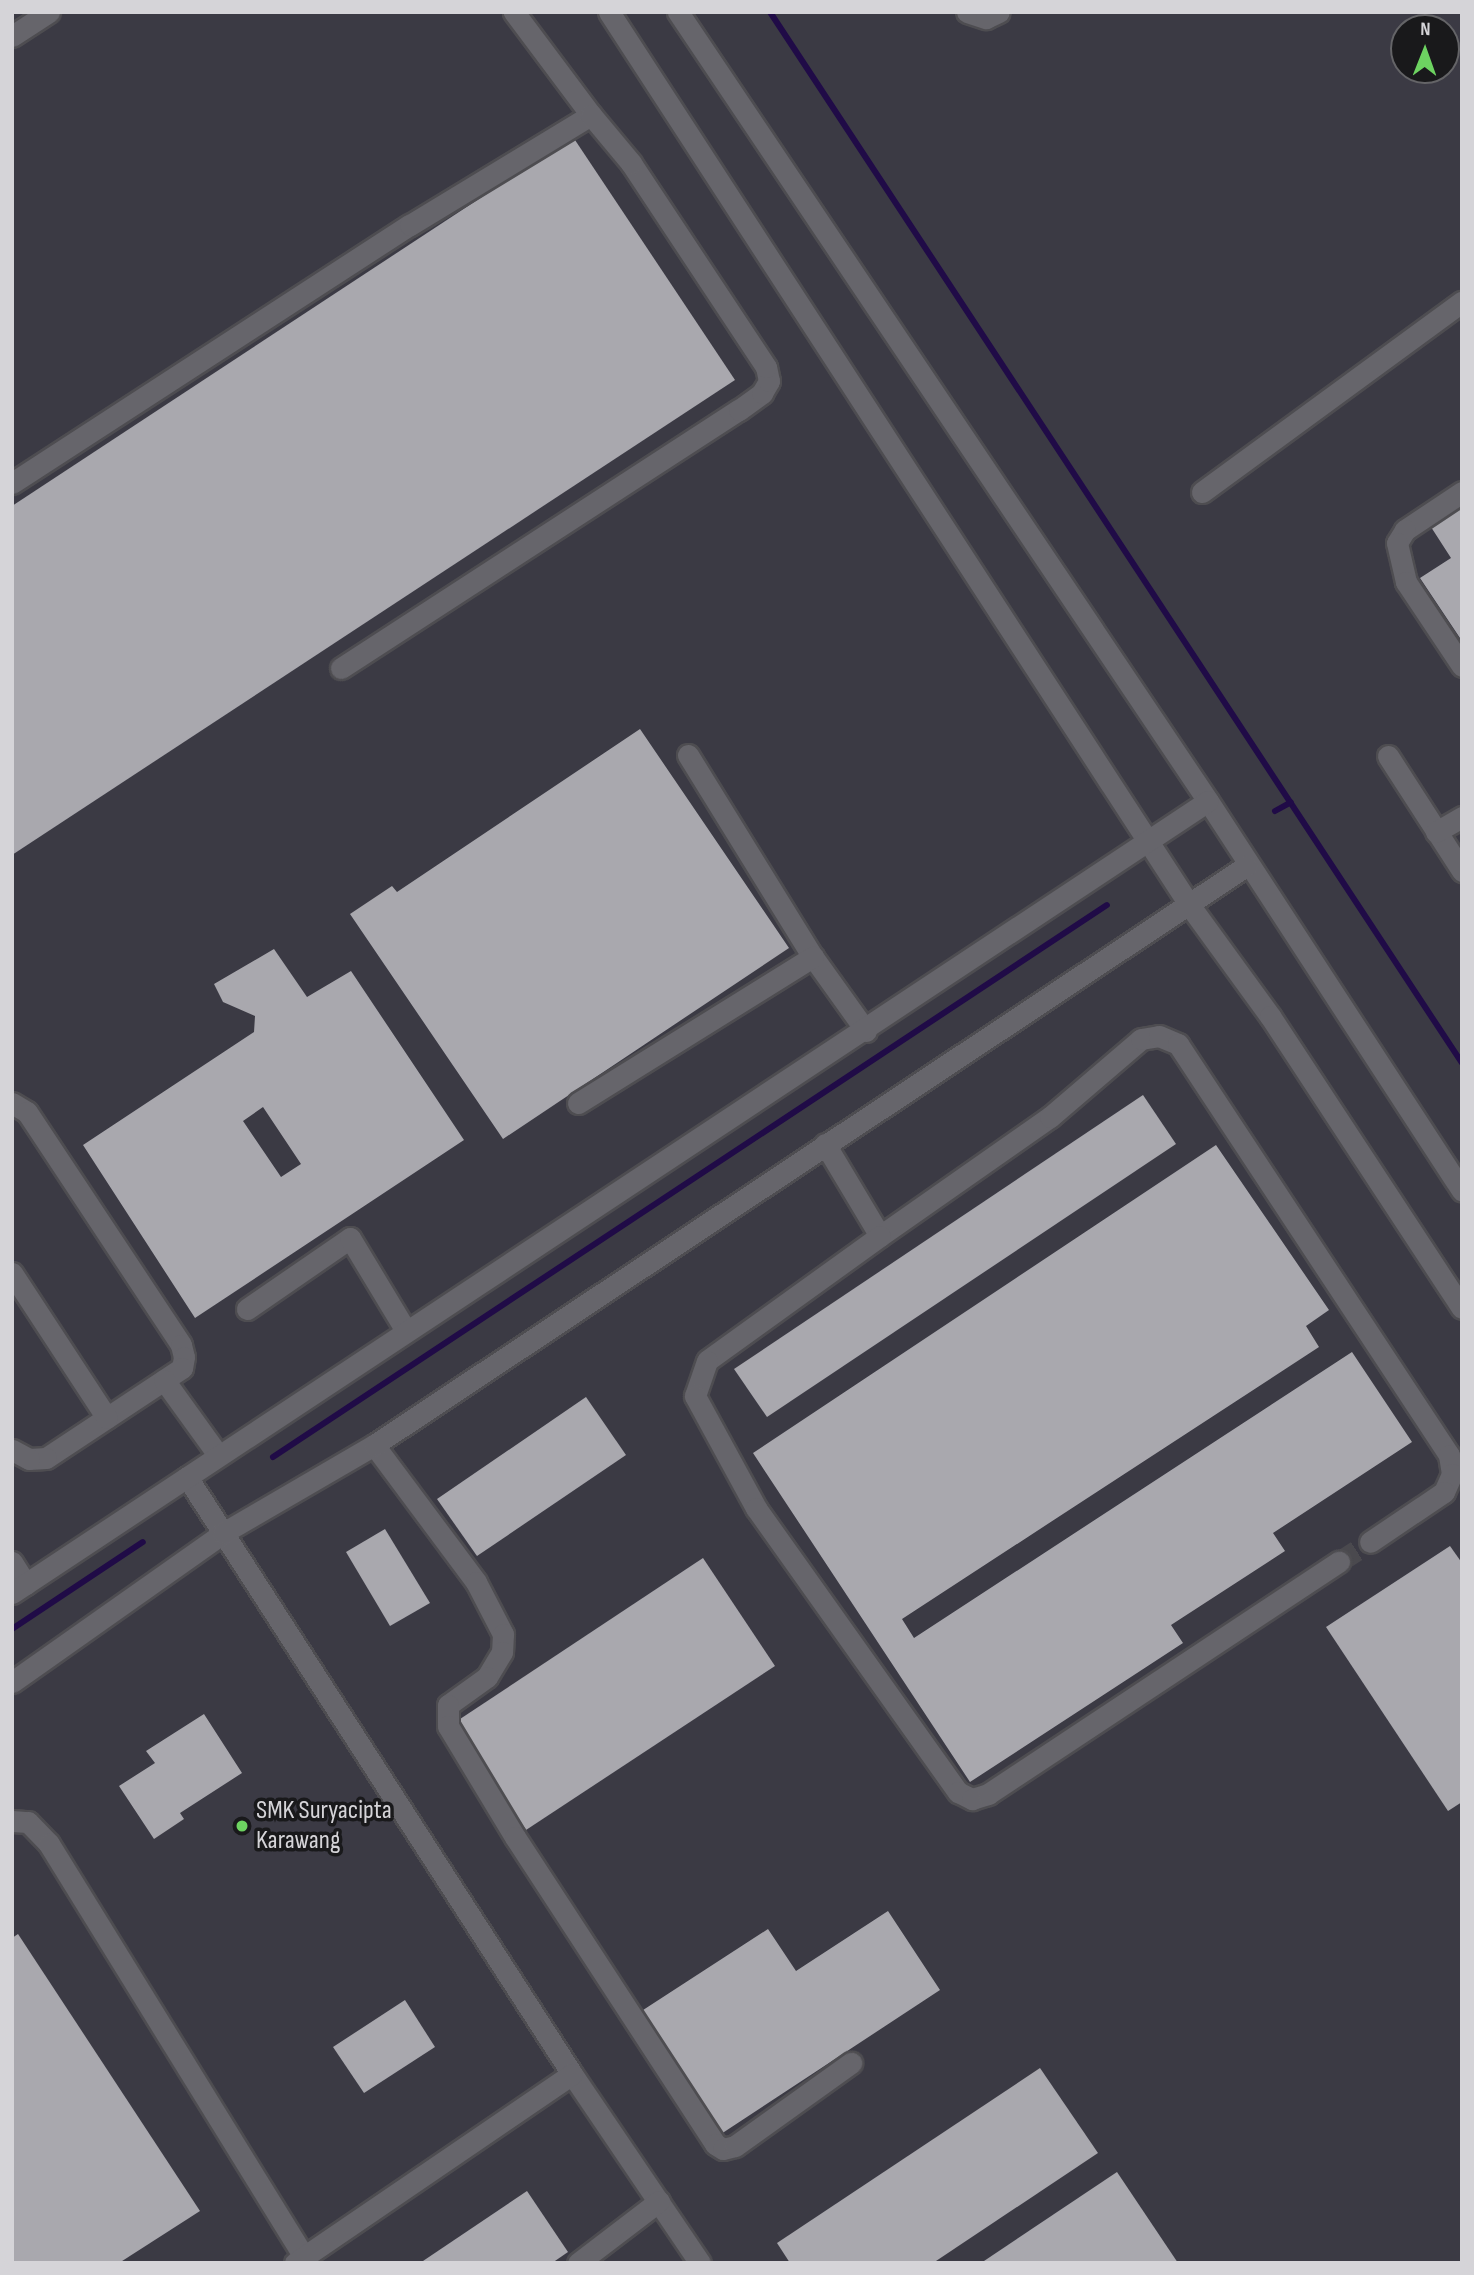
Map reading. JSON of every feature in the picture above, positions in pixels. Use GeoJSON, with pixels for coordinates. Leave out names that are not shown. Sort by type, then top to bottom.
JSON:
{"type":"FeatureCollection","features":[{"type":"Feature","properties":{"kind":"street"},"geometry":{"type":"LineString","coordinates":[[12,36],[49,12]]}},
{"type":"Feature","properties":{"kind":"street"},"geometry":{"type":"LineString","coordinates":[[341,668],[739,410],[762,393],[769,381],[766,366],[631,163],[591,115],[514,12]]}},
{"type":"Feature","properties":{"kind":"street"},"geometry":{"type":"LineString","coordinates":[[609,12],[1149,838],[1190,906],[1270,1016],[1462,1308]]}},
{"type":"Feature","properties":{"kind":"street"},"geometry":{"type":"LineString","coordinates":[[678,12],[1208,801],[1246,866],[1462,1191]]}},
{"type":"Feature","properties":{"kind":"street"},"geometry":{"type":"LineString","coordinates":[[967,12],[986,19],[999,12]]}},
{"type":"Feature","properties":{"kind":"street"},"geometry":{"type":"LineString","coordinates":[[12,483],[410,225],[591,115]]}},
{"type":"Feature","properties":{"kind":"street"},"geometry":{"type":"LineString","coordinates":[[1202,492],[1462,302]]}},
{"type":"Feature","properties":{"kind":"street"},"geometry":{"type":"LineString","coordinates":[[1462,492],[1405,530],[1398,543],[1406,582],[1462,666]]}},
{"type":"Feature","properties":{"kind":"street"},"geometry":{"type":"LineString","coordinates":[[688,755],[813,957],[866,1031]]}},
{"type":"Feature","properties":{"kind":"street"},"geometry":{"type":"LineString","coordinates":[[1388,756],[1462,871]]}},
{"type":"Feature","properties":{"kind":"street"},"geometry":{"type":"LineString","coordinates":[[12,1562],[19,1589],[406,1331],[866,1031],[1149,838],[1208,801]]}},
{"type":"Feature","properties":{"kind":"street"},"geometry":{"type":"LineString","coordinates":[[1436,832],[1462,817]]}},
{"type":"Feature","properties":{"kind":"street"},"geometry":{"type":"LineString","coordinates":[[12,1682],[223,1533],[374,1445],[825,1144],[1190,906],[1246,866]]}},
{"type":"Feature","properties":{"kind":"street"},"geometry":{"type":"LineString","coordinates":[[578,1103],[813,957]]}},
{"type":"Feature","properties":{"kind":"street"},"geometry":{"type":"LineString","coordinates":[[1339,1562],[988,1794],[972,1798],[958,1792],[756,1508],[695,1396],[699,1374],[707,1361],[1050,1117],[1142,1039],[1159,1036],[1178,1044],[1449,1455],[1452,1474],[1444,1492],[1370,1542]]}},
{"type":"Feature","properties":{"kind":"street"},"geometry":{"type":"LineString","coordinates":[[12,1103],[27,1112],[181,1345],[182,1368],[46,1458],[29,1459],[12,1450]]}},
{"type":"Feature","properties":{"kind":"street"},"geometry":{"type":"LineString","coordinates":[[825,1144],[880,1236]]}},
{"type":"Feature","properties":{"kind":"street"},"geometry":{"type":"LineString","coordinates":[[247,1309],[351,1238],[406,1331]]}},
{"type":"Feature","properties":{"kind":"street"},"geometry":{"type":"LineString","coordinates":[[12,1273],[107,1418]]}},
{"type":"Feature","properties":{"kind":"street"},"geometry":{"type":"LineString","coordinates":[[164,1380],[218,1455]]}},
{"type":"Feature","properties":{"kind":"street"},"geometry":{"type":"LineString","coordinates":[[374,1445],[477,1582],[503,1634],[502,1653],[487,1677],[448,1705],[448,1726],[515,1837],[715,2144],[723,2149],[735,2146],[851,2063]]}},
{"type":"Feature","properties":{"kind":"street"},"geometry":{"type":"LineString","coordinates":[[187,1477],[572,2074],[700,2263]]}},
{"type":"Feature","properties":{"kind":"street"},"geometry":{"type":"LineString","coordinates":[[12,1821],[28,1822],[49,1844],[300,2260],[572,2074]]}},
{"type":"Feature","properties":{"kind":"street"},"geometry":{"type":"LineString","coordinates":[[578,2263],[659,2201]]}},
{"type":"Feature","properties":{"kind":"shaded area"},"geometry":{"type":"Polygon","coordinates":[[[12,12],[1462,12],[1462,2263],[12,2263],[12,12]]]}},
{"type":"Feature","properties":{"kind":"building"},"geometry":{"type":"Polygon","coordinates":[[[573,137],[735,380],[12,855],[12,506],[573,137]]]}},
{"type":"Feature","properties":{"kind":"building"},"geometry":{"type":"Polygon","coordinates":[[[1462,507],[1462,641],[1420,578],[1451,558],[1431,527],[1462,507]]]}},
{"type":"Feature","properties":{"kind":"building"},"geometry":{"type":"Polygon","coordinates":[[[640,729],[789,948],[503,1139],[350,914],[392,886],[397,892],[640,729]]]}},
{"type":"Feature","properties":{"kind":"building"},"geometry":{"type":"Polygon","coordinates":[[[274,949],[307,997],[351,971],[464,1140],[195,1318],[83,1145],[254,1032],[255,1016],[223,1002],[214,984],[274,949]],[[263,1107],[243,1121],[281,1177],[301,1164],[263,1107]]]}},
{"type":"Feature","properties":{"kind":"building"},"geometry":{"type":"Polygon","coordinates":[[[1143,1095],[1176,1144],[767,1417],[734,1369],[1143,1095]]]}},
{"type":"Feature","properties":{"kind":"building"},"geometry":{"type":"Polygon","coordinates":[[[1216,1145],[1329,1310],[1306,1326],[1319,1347],[902,1619],[914,1638],[1352,1352],[1412,1442],[1273,1533],[1285,1551],[1171,1625],[1183,1643],[970,1782],[753,1453],[1216,1145]]]}},
{"type":"Feature","properties":{"kind":"building"},"geometry":{"type":"Polygon","coordinates":[[[586,1397],[626,1455],[477,1556],[437,1499],[586,1397]]]}},
{"type":"Feature","properties":{"kind":"building"},"geometry":{"type":"Polygon","coordinates":[[[385,1529],[430,1603],[390,1626],[346,1552],[385,1529]]]}},
{"type":"Feature","properties":{"kind":"building"},"geometry":{"type":"Polygon","coordinates":[[[1450,1546],[1462,1563],[1462,1802],[1448,1811],[1326,1627],[1450,1546]]]}},
{"type":"Feature","properties":{"kind":"building"},"geometry":{"type":"Polygon","coordinates":[[[703,1558],[775,1666],[526,1830],[454,1723],[703,1558]]]}},
{"type":"Feature","properties":{"kind":"building"},"geometry":{"type":"Polygon","coordinates":[[[204,1714],[242,1773],[180,1813],[184,1819],[154,1839],[119,1786],[155,1763],[146,1751],[204,1714]]]}},
{"type":"Feature","properties":{"kind":"building"},"geometry":{"type":"Polygon","coordinates":[[[888,1911],[940,1990],[721,2134],[640,2012],[768,1929],[796,1971],[888,1911]]]}},
{"type":"Feature","properties":{"kind":"building"},"geometry":{"type":"Polygon","coordinates":[[[18,1934],[200,2211],[119,2263],[12,2263],[12,1938],[18,1934]]]}},
{"type":"Feature","properties":{"kind":"building"},"geometry":{"type":"Polygon","coordinates":[[[405,2000],[435,2047],[364,2093],[333,2047],[405,2000]]]}},
{"type":"Feature","properties":{"kind":"building"},"geometry":{"type":"Polygon","coordinates":[[[1040,2068],[1098,2153],[933,2263],[790,2263],[777,2243],[1040,2068]]]}},
{"type":"Feature","properties":{"kind":"building"},"geometry":{"type":"Polygon","coordinates":[[[1117,2172],[1178,2263],[981,2263],[1117,2172]]]}},
{"type":"Feature","properties":{"kind":"building"},"geometry":{"type":"Polygon","coordinates":[[[527,2191],[568,2252],[552,2263],[420,2263],[527,2191]]]}},
{"type":"Feature","properties":{"kind":"waterway"},"geometry":{"type":"LineString","coordinates":[[770,12],[1462,1063]]}},
{"type":"Feature","properties":{"kind":"waterway"},"geometry":{"type":"LineString","coordinates":[[1275,811],[1291,802]]}},
{"type":"Feature","properties":{"kind":"waterway"},"geometry":{"type":"LineString","coordinates":[[273,1457],[1107,905]]}},
{"type":"Feature","properties":{"kind":"waterway"},"geometry":{"type":"LineString","coordinates":[[12,1629],[143,1542]]}},
{"type":"Feature","properties":{"kind":"tunnel"},"geometry":{"type":"LineString","coordinates":[[1339,1562],[1370,1542]]}},
{"type":"Feature","properties":{"kind":"place","name":"SMK Suryacipta Karawang"},"geometry":{"type":"Point","coordinates":[242,1826]}}]}
